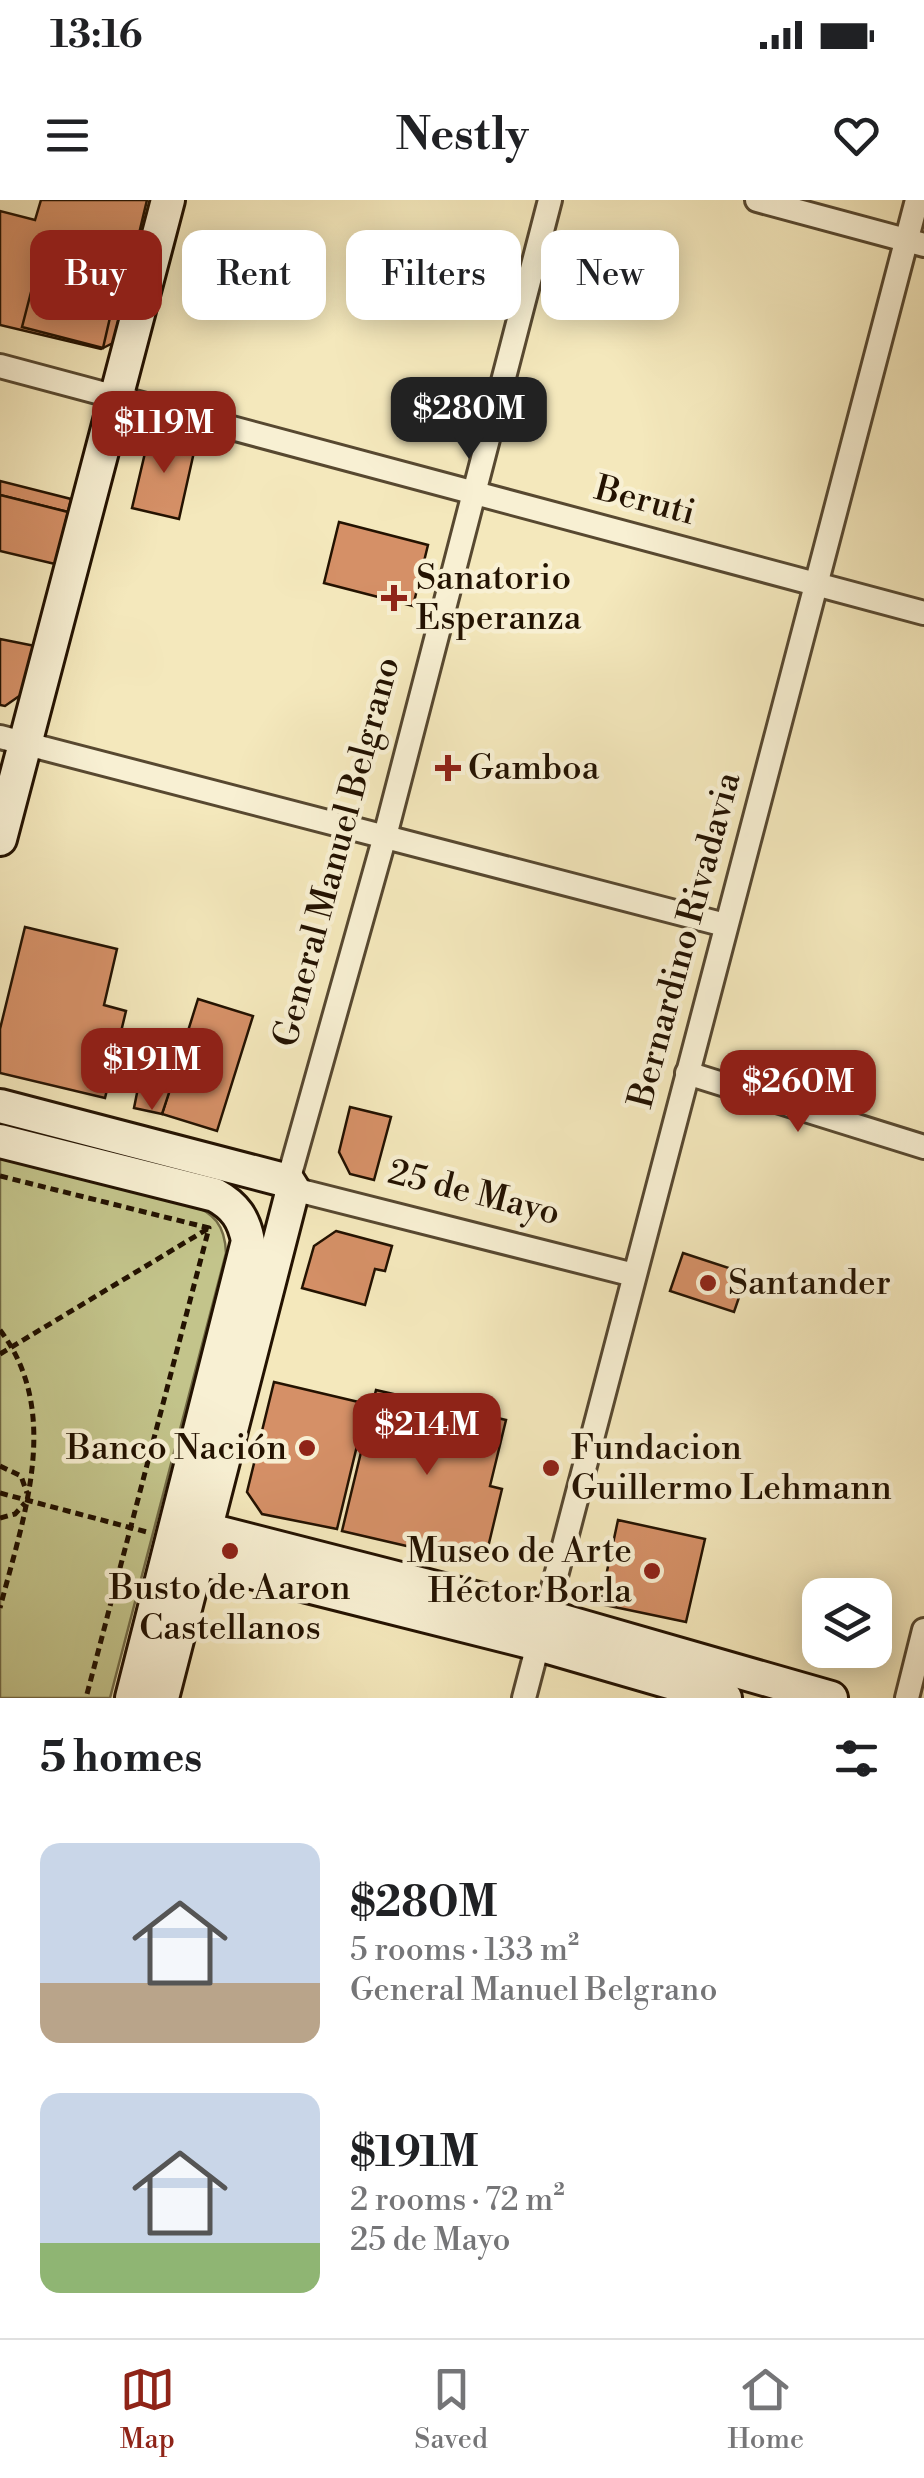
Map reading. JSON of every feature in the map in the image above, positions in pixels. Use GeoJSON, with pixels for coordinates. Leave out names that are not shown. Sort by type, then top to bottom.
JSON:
{"type":"FeatureCollection","features":[{"type":"Feature","properties":{"kind":"main road"},"geometry":{"type":"LineString","coordinates":[[0,838],[12,739],[168,200]]}},
{"type":"Feature","properties":{"kind":"main road","name":"25 de Mayo"},"geometry":{"type":"LineString","coordinates":[[0,1106],[291,1185]]}},
{"type":"Feature","properties":{"kind":"main road"},"geometry":{"type":"LineString","coordinates":[[0,1141],[216,1195],[230,1222]]}},
{"type":"Feature","properties":{"kind":"main road","name":"General Manuel Belgrano"},"geometry":{"type":"LineString","coordinates":[[132,1698],[186,1540],[291,1185]]}},
{"type":"Feature","properties":{"kind":"main road","name":"General Manuel Belgrano"},"geometry":{"type":"LineString","coordinates":[[162,1698],[186,1540],[248,1241],[230,1222]]}},
{"type":"Feature","properties":{"kind":"main road"},"geometry":{"type":"LineString","coordinates":[[186,1540],[831,1698]]}},
{"type":"Feature","properties":{"kind":"main road"},"geometry":{"type":"LineString","coordinates":[[542,1630],[725,1698]]}},
{"type":"Feature","properties":{"kind":"street","name":"General Manuel Belgrano"},"geometry":{"type":"LineString","coordinates":[[291,1185],[550,200]]}},
{"type":"Feature","properties":{"kind":"street"},"geometry":{"type":"LineString","coordinates":[[757,200],[915,242]]}},
{"type":"Feature","properties":{"kind":"street","name":"Bernardino Rivadavia"},"geometry":{"type":"LineString","coordinates":[[524,1698],[815,584],[915,242],[917,200]]}},
{"type":"Feature","properties":{"kind":"street","name":"Beruti"},"geometry":{"type":"LineString","coordinates":[[0,366],[924,613]]}},
{"type":"Feature","properties":{"kind":"street"},"geometry":{"type":"LineString","coordinates":[[12,739],[725,926]]}},
{"type":"Feature","properties":{"kind":"street"},"geometry":{"type":"LineString","coordinates":[[687,1074],[924,1147]]}},
{"type":"Feature","properties":{"kind":"street","name":"25 de Mayo"},"geometry":{"type":"LineString","coordinates":[[291,1185],[634,1275]]}},
{"type":"Feature","properties":{"kind":"street"},"geometry":{"type":"LineString","coordinates":[[907,1698],[924,1630]]}},
{"type":"Feature","properties":{"kind":"path"},"geometry":{"type":"LineString","coordinates":[[0,1176],[230,1222]]}},
{"type":"Feature","properties":{"kind":"path"},"geometry":{"type":"LineString","coordinates":[[0,1354],[230,1222]]}},
{"type":"Feature","properties":{"kind":"path"},"geometry":{"type":"LineString","coordinates":[[86,1698],[130,1528],[230,1222]]}},
{"type":"Feature","properties":{"kind":"path"},"geometry":{"type":"LineString","coordinates":[[0,1330],[29,1390],[36,1440],[27,1500],[0,1608]]}},
{"type":"Feature","properties":{"kind":"path"},"geometry":{"type":"LineString","coordinates":[[0,1466],[21,1476],[27,1500]]}},
{"type":"Feature","properties":{"kind":"path"},"geometry":{"type":"LineString","coordinates":[[0,1494],[186,1540]]}},
{"type":"Feature","properties":{"kind":"path"},"geometry":{"type":"LineString","coordinates":[[0,1518],[15,1514],[27,1500]]}},
{"type":"Feature","properties":{"kind":"green space"},"geometry":{"type":"Polygon","coordinates":[[[0,1155],[189,1203],[216,1221],[225,1243],[226,1253],[110,1698],[0,1698],[0,1155]]]}},
{"type":"Feature","properties":{"kind":"building"},"geometry":{"type":"Polygon","coordinates":[[[41,200],[147,200],[140,230],[30,230],[30,320],[118,320],[113,343],[101,349],[0,325],[0,211],[35,220],[41,200]]]}},
{"type":"Feature","properties":{"kind":"building"},"geometry":{"type":"Polygon","coordinates":[[[30,296],[30,320],[109,320],[103,348],[22,327],[30,296]]]}},
{"type":"Feature","properties":{"kind":"building"},"geometry":{"type":"Polygon","coordinates":[[[156,433],[196,443],[179,519],[132,508],[149,436],[156,433]]]}},
{"type":"Feature","properties":{"kind":"building"},"geometry":{"type":"Polygon","coordinates":[[[0,481],[71,499],[68,512],[0,495],[0,481]]]}},
{"type":"Feature","properties":{"kind":"building"},"geometry":{"type":"Polygon","coordinates":[[[0,495],[68,512],[55,564],[0,551],[0,495]]]}},
{"type":"Feature","properties":{"kind":"building"},"geometry":{"type":"Polygon","coordinates":[[[339,522],[428,545],[413,606],[324,583],[339,522]]]}},
{"type":"Feature","properties":{"kind":"building"},"geometry":{"type":"Polygon","coordinates":[[[0,639],[35,646],[25,692],[5,706],[0,705],[0,639]]]}},
{"type":"Feature","properties":{"kind":"building"},"geometry":{"type":"Polygon","coordinates":[[[25,927],[117,949],[104,1005],[126,1011],[105,1098],[0,1073],[0,1029],[25,927]]]}},
{"type":"Feature","properties":{"kind":"building"},"geometry":{"type":"Polygon","coordinates":[[[198,999],[253,1016],[217,1131],[162,1114],[198,999]]]}},
{"type":"Feature","properties":{"kind":"building"},"geometry":{"type":"Polygon","coordinates":[[[139,1083],[170,1090],[162,1114],[134,1108],[139,1083]]]}},
{"type":"Feature","properties":{"kind":"building"},"geometry":{"type":"Polygon","coordinates":[[[350,1107],[391,1117],[374,1180],[350,1174],[339,1152],[350,1107]]]}},
{"type":"Feature","properties":{"kind":"building"},"geometry":{"type":"Polygon","coordinates":[[[336,1231],[392,1246],[385,1271],[375,1269],[365,1305],[302,1288],[314,1246],[336,1231]]]}},
{"type":"Feature","properties":{"kind":"building","name":"Santander"},"geometry":{"type":"Polygon","coordinates":[[[683,1253],[747,1274],[734,1312],[670,1291],[683,1253]]]}},
{"type":"Feature","properties":{"kind":"building","name":"Banco Nación"},"geometry":{"type":"Polygon","coordinates":[[[274,1382],[367,1404],[337,1529],[262,1514],[247,1492],[274,1382]]]}},
{"type":"Feature","properties":{"kind":"building"},"geometry":{"type":"Polygon","coordinates":[[[376,1390],[506,1420],[490,1486],[502,1489],[484,1564],[342,1531],[376,1390]]]}},
{"type":"Feature","properties":{"kind":"building","name":"Museo de Arte Héctor Borla"},"geometry":{"type":"Polygon","coordinates":[[[618,1520],[705,1539],[686,1622],[600,1604],[618,1520]]]}},
{"type":"Feature","properties":{"kind":"place","name":"Sanatorio Esperanza"},"geometry":{"type":"Point","coordinates":[394,598]}},
{"type":"Feature","properties":{"kind":"place","name":"Gamboa"},"geometry":{"type":"Point","coordinates":[448,768]}},
{"type":"Feature","properties":{"kind":"place","name":"Santander"},"geometry":{"type":"Point","coordinates":[708,1283]}},
{"type":"Feature","properties":{"kind":"place","name":"Banco Nación"},"geometry":{"type":"Point","coordinates":[307,1448]}},
{"type":"Feature","properties":{"kind":"place","name":"Fundacion Guillermo Lehmann"},"geometry":{"type":"Point","coordinates":[551,1468]}},
{"type":"Feature","properties":{"kind":"place","name":"Busto de Aaron Castellanos"},"geometry":{"type":"Point","coordinates":[230,1551]}},
{"type":"Feature","properties":{"kind":"place","name":"Museo de Arte Héctor Borla"},"geometry":{"type":"Point","coordinates":[652,1571]}}]}
